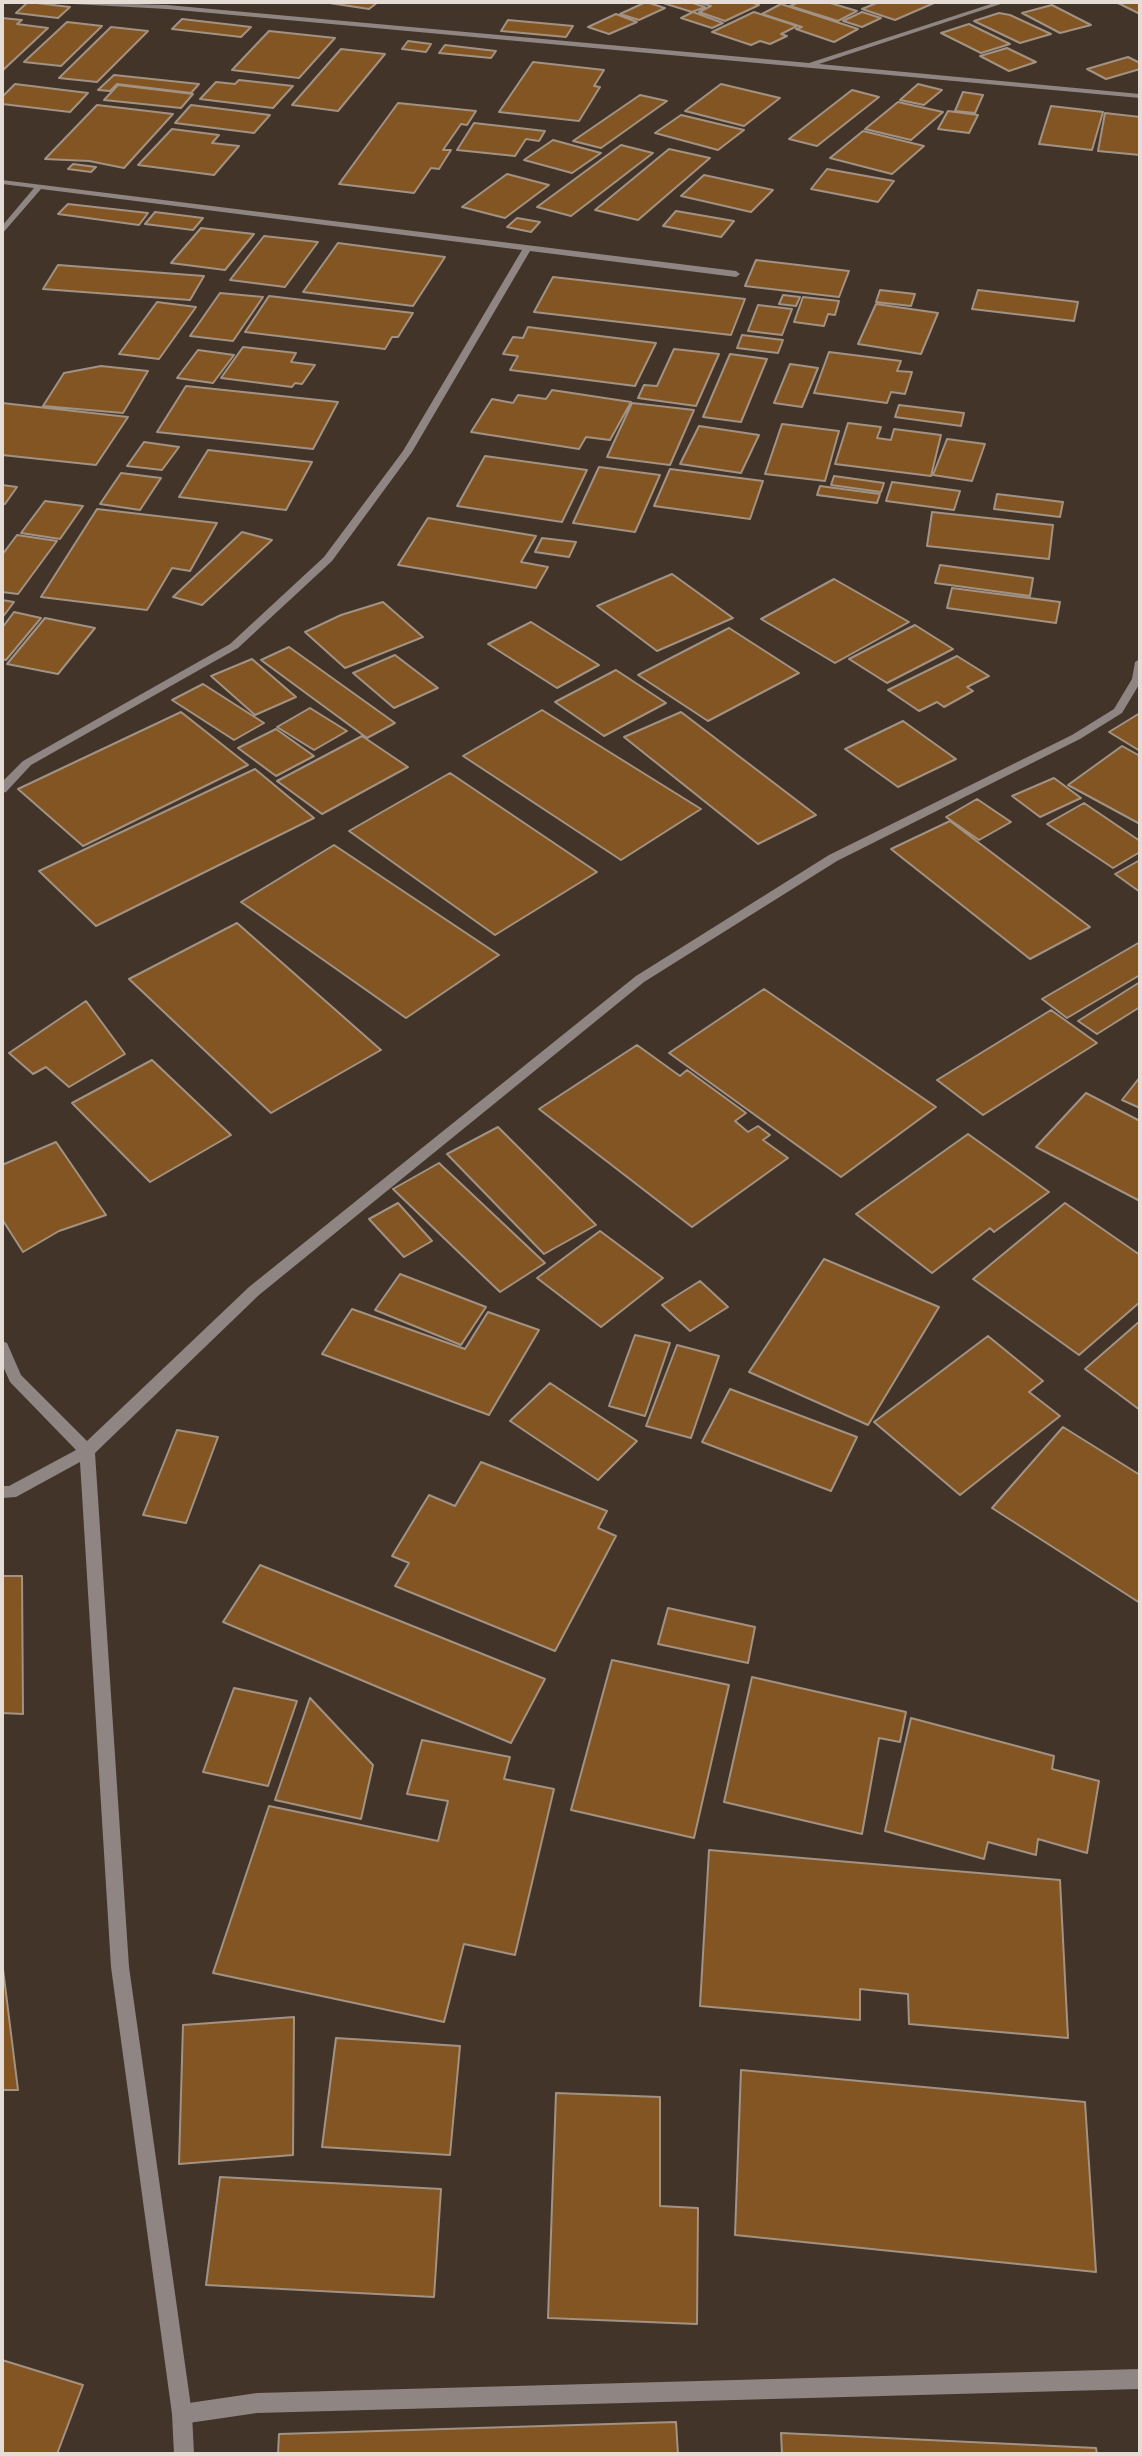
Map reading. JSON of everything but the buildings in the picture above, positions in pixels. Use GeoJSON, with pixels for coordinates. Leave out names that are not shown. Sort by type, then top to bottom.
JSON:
{"type":"FeatureCollection","features":[{"type":"Feature","properties":{"kind":"street"},"geometry":{"type":"LineString","coordinates":[[73,2],[167,7],[1140,96]]}},
{"type":"Feature","properties":{"kind":"street"},"geometry":{"type":"LineString","coordinates":[[167,7],[176,2]]}},
{"type":"Feature","properties":{"kind":"street"},"geometry":{"type":"LineString","coordinates":[[804,67],[1004,2]]}},
{"type":"Feature","properties":{"kind":"street"},"geometry":{"type":"LineString","coordinates":[[2,182],[736,274]]}},
{"type":"Feature","properties":{"kind":"street"},"geometry":{"type":"LineString","coordinates":[[2,231],[40,186]]}},
{"type":"Feature","properties":{"kind":"street"},"geometry":{"type":"LineString","coordinates":[[2,789],[27,763],[234,646],[328,559],[407,452],[527,248]]}},
{"type":"Feature","properties":{"kind":"street"},"geometry":{"type":"LineString","coordinates":[[2,1493],[11,1492],[88,1451],[254,1291],[640,979],[833,859],[1076,737],[1118,711],[1137,679],[1140,662]]}},
{"type":"Feature","properties":{"kind":"street"},"geometry":{"type":"LineString","coordinates":[[2,1347],[15,1378],[88,1451],[120,1967],[182,2414],[184,2454]]}},
{"type":"Feature","properties":{"kind":"street"},"geometry":{"type":"LineString","coordinates":[[182,2414],[257,2403],[1140,2379]]}}]}
